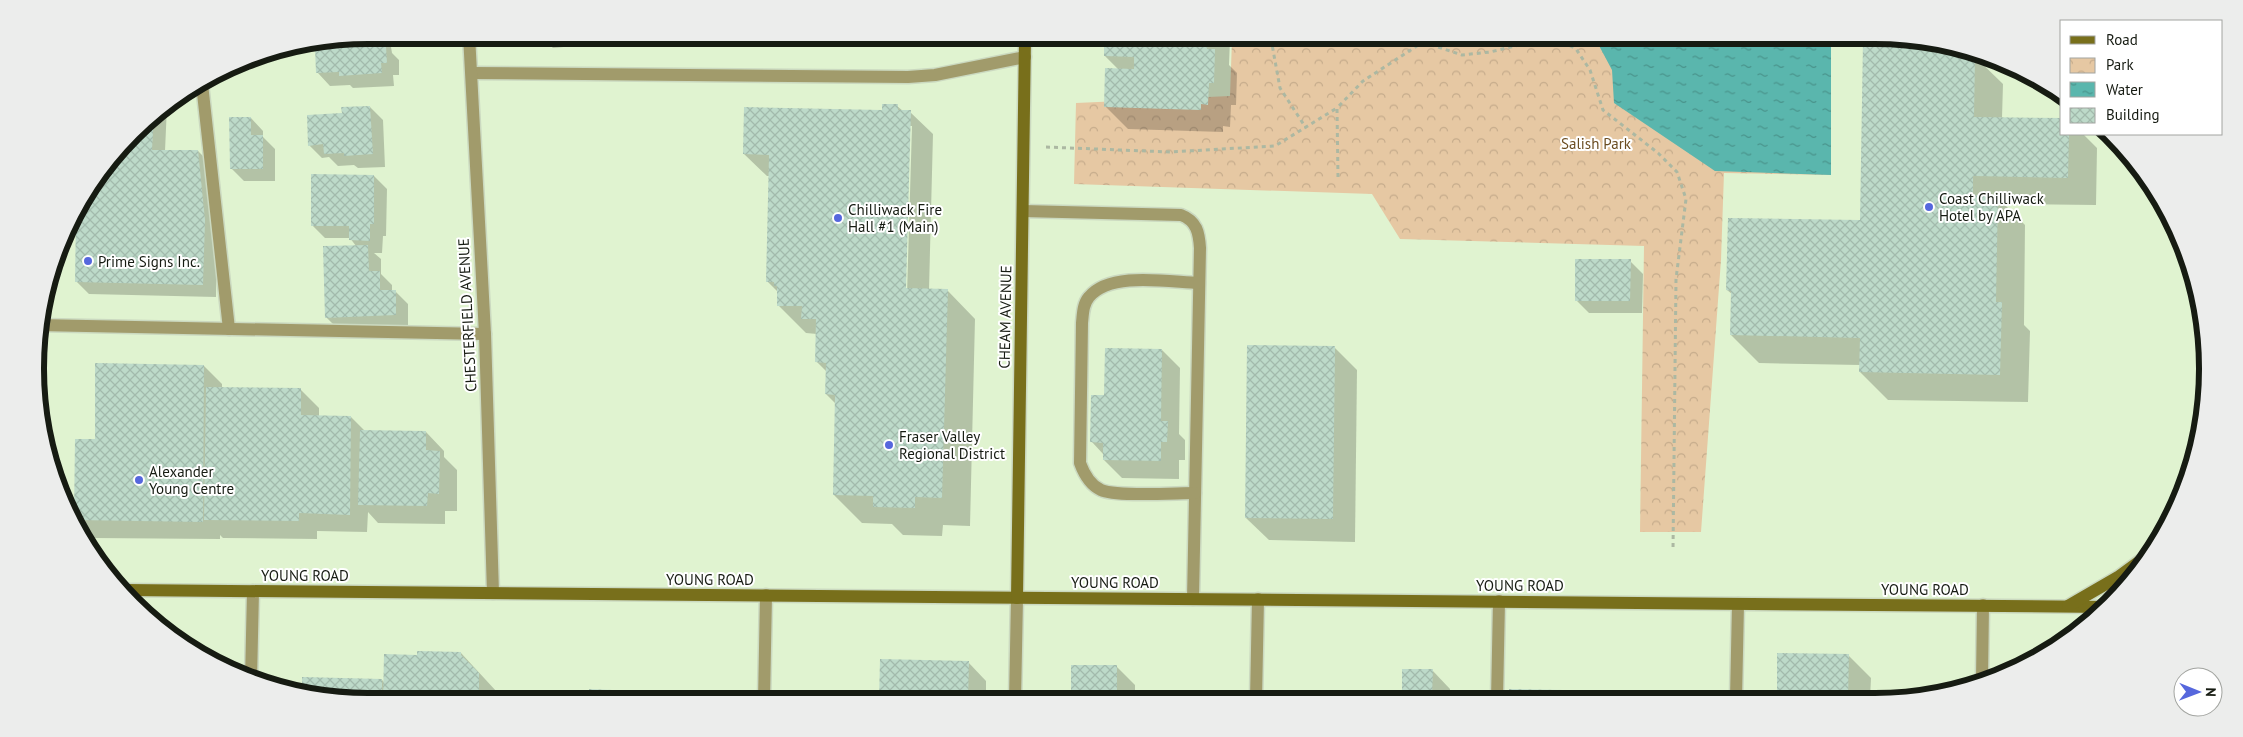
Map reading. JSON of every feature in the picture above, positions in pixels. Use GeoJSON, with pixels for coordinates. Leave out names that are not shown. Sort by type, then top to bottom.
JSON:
{"type":"FeatureCollection","features":[{"type":"Feature","properties":{"kind":"main road","name":"CHEAM AVENUE"},"geometry":{"type":"LineString","coordinates":[[1017,598],[1025,44]]}},
{"type":"Feature","properties":{"kind":"main road"},"geometry":{"type":"LineString","coordinates":[[2068,606],[2131,568]]}},
{"type":"Feature","properties":{"kind":"main road","name":"YOUNG ROAD"},"geometry":{"type":"LineString","coordinates":[[131,590],[2095,607]]}},
{"type":"Feature","properties":{"kind":"street","name":"CHESTERFIELD AVENUE"},"geometry":{"type":"LineString","coordinates":[[470,44],[485,334],[493,593]]}},
{"type":"Feature","properties":{"kind":"street"},"geometry":{"type":"LineString","coordinates":[[472,73],[908,77],[935,75],[1025,57]]}},
{"type":"Feature","properties":{"kind":"street"},"geometry":{"type":"LineString","coordinates":[[203,89],[229,329]]}},
{"type":"Feature","properties":{"kind":"street"},"geometry":{"type":"LineString","coordinates":[[1023,211],[1182,215],[1189,218],[1196,225],[1199,236],[1199,283],[1192,599]]}},
{"type":"Feature","properties":{"kind":"street"},"geometry":{"type":"LineString","coordinates":[[1195,493],[1110,493],[1092,484],[1087,478],[1080,463],[1082,323],[1088,297],[1099,288],[1113,282],[1199,283]]}},
{"type":"Feature","properties":{"kind":"street"},"geometry":{"type":"LineString","coordinates":[[47,325],[485,334]]}},
{"type":"Feature","properties":{"kind":"street"},"geometry":{"type":"LineString","coordinates":[[252,672],[253,591]]}},
{"type":"Feature","properties":{"kind":"street"},"geometry":{"type":"LineString","coordinates":[[764,693],[766,595]]}},
{"type":"Feature","properties":{"kind":"street"},"geometry":{"type":"LineString","coordinates":[[1015,693],[1017,598]]}},
{"type":"Feature","properties":{"kind":"street"},"geometry":{"type":"LineString","coordinates":[[1256,693],[1258,599]]}},
{"type":"Feature","properties":{"kind":"street"},"geometry":{"type":"LineString","coordinates":[[1497,693],[1499,602]]}},
{"type":"Feature","properties":{"kind":"street"},"geometry":{"type":"LineString","coordinates":[[1736,693],[1738,604]]}},
{"type":"Feature","properties":{"kind":"street"},"geometry":{"type":"LineString","coordinates":[[1982,675],[1983,605]]}},
{"type":"Feature","properties":{"kind":"path"},"geometry":{"type":"LineString","coordinates":[[1273,44],[1280,88],[1306,128]]}},
{"type":"Feature","properties":{"kind":"path"},"geometry":{"type":"LineString","coordinates":[[1072,148],[1170,152],[1275,146],[1337,108],[1363,81],[1418,44]]}},
{"type":"Feature","properties":{"kind":"path"},"geometry":{"type":"LineString","coordinates":[[1432,44],[1462,54],[1490,52],[1523,44]]}},
{"type":"Feature","properties":{"kind":"path"},"geometry":{"type":"LineString","coordinates":[[1567,44],[1576,49],[1590,70],[1603,110],[1658,153],[1676,172],[1686,199],[1676,279],[1673,550]]}},
{"type":"Feature","properties":{"kind":"path"},"geometry":{"type":"LineString","coordinates":[[1337,108],[1338,177]]}},
{"type":"Feature","properties":{"kind":"shaded area"},"geometry":{"type":"Polygon","coordinates":[[[347,44],[1896,44],[1938,50],[1999,68],[2055,98],[2060,102],[2060,135],[2100,135],[2119,154],[2145,188],[2175,244],[2193,305],[2199,347],[2199,390],[2193,432],[2175,493],[2156,531],[2119,583],[2089,613],[2055,639],[1999,669],[1938,687],[1896,693],[347,693],[305,687],[244,669],[206,650],[154,613],[124,583],[87,531],[68,493],[61,473],[50,432],[44,390],[44,347],[50,305],[68,244],[98,188],[124,154],[154,124],[206,87],[244,68],[264,61],[305,50],[347,44]]]}},
{"type":"Feature","properties":{"kind":"green space","name":"Salish Park"},"geometry":{"type":"Polygon","coordinates":[[[1232,44],[1831,44],[1831,175],[1724,173],[1721,260],[1701,532],[1640,532],[1644,246],[1400,239],[1372,194],[1074,184],[1076,103],[1230,96],[1232,44]]]}},
{"type":"Feature","properties":{"kind":"water"},"geometry":{"type":"Polygon","coordinates":[[[1598,44],[1831,44],[1831,175],[1715,171],[1614,103],[1612,70],[1598,44]]]}},
{"type":"Feature","properties":{"kind":"building"},"geometry":{"type":"Polygon","coordinates":[[[347,44],[380,44],[380,47],[386,46],[387,63],[381,63],[382,73],[339,76],[339,72],[316,73],[315,49],[347,44]]]}},
{"type":"Feature","properties":{"kind":"building"},"geometry":{"type":"Polygon","coordinates":[[[1104,44],[1207,44],[1207,49],[1215,49],[1214,83],[1209,83],[1208,105],[1201,104],[1201,110],[1104,107],[1105,68],[1134,69],[1134,57],[1104,56],[1104,44]]]}},
{"type":"Feature","properties":{"kind":"building","name":"Coast Chilliwack Hotel by APA"},"geometry":{"type":"Polygon","coordinates":[[[1863,44],[1896,44],[1938,50],[1975,60],[1974,117],[2060,118],[2060,135],[2069,135],[2068,178],[1973,176],[1973,195],[1998,196],[1996,302],[2002,302],[2000,375],[1859,372],[1860,338],[1730,335],[1731,291],[1726,290],[1728,218],[1860,220],[1863,44]]]}},
{"type":"Feature","properties":{"kind":"building"},"geometry":{"type":"Polygon","coordinates":[[[882,104],[898,104],[898,110],[911,110],[906,288],[948,289],[942,498],[915,497],[915,508],[873,507],[873,496],[833,495],[835,395],[825,394],[826,363],[815,362],[816,319],[801,319],[802,306],[777,306],[777,286],[774,286],[774,282],[766,282],[769,155],[743,154],[744,107],[882,110],[882,104]]]}},
{"type":"Feature","properties":{"kind":"building"},"geometry":{"type":"Polygon","coordinates":[[[370,106],[373,154],[344,156],[344,153],[324,154],[323,144],[308,146],[307,115],[342,113],[341,107],[370,106]]]}},
{"type":"Feature","properties":{"kind":"building"},"geometry":{"type":"Polygon","coordinates":[[[229,117],[251,117],[251,135],[263,135],[263,169],[230,169],[229,117]]]}},
{"type":"Feature","properties":{"kind":"building"},"geometry":{"type":"Polygon","coordinates":[[[153,125],[152,150],[198,150],[205,220],[203,285],[75,282],[76,228],[98,188],[124,154],[153,125]]]}},
{"type":"Feature","properties":{"kind":"building"},"geometry":{"type":"Polygon","coordinates":[[[311,174],[374,175],[374,224],[370,224],[370,241],[349,240],[349,226],[311,226],[311,174]]]}},
{"type":"Feature","properties":{"kind":"building"},"geometry":{"type":"Polygon","coordinates":[[[368,245],[369,271],[380,271],[380,290],[396,290],[396,315],[325,318],[323,246],[368,245]]]}},
{"type":"Feature","properties":{"kind":"building"},"geometry":{"type":"Polygon","coordinates":[[[1575,259],[1631,259],[1630,301],[1575,301],[1575,259]]]}},
{"type":"Feature","properties":{"kind":"building"},"geometry":{"type":"Polygon","coordinates":[[[1247,345],[1335,346],[1333,519],[1245,518],[1247,345]]]}},
{"type":"Feature","properties":{"kind":"building"},"geometry":{"type":"Polygon","coordinates":[[[1105,348],[1162,349],[1161,421],[1168,421],[1167,442],[1161,442],[1161,461],[1103,460],[1103,443],[1090,442],[1091,395],[1104,395],[1105,348]]]}},
{"type":"Feature","properties":{"kind":"building","name":"Alexander Young Centre"},"geometry":{"type":"Polygon","coordinates":[[[95,363],[204,365],[203,522],[81,520],[74,506],[75,439],[95,439],[95,363]]]}},
{"type":"Feature","properties":{"kind":"building"},"geometry":{"type":"Polygon","coordinates":[[[206,387],[301,388],[301,415],[351,416],[350,515],[299,513],[299,521],[204,520],[206,387]]]}},
{"type":"Feature","properties":{"kind":"building"},"geometry":{"type":"Polygon","coordinates":[[[360,430],[426,431],[426,450],[440,451],[439,494],[428,493],[427,506],[358,505],[360,430]]]}},
{"type":"Feature","properties":{"kind":"building"},"geometry":{"type":"Polygon","coordinates":[[[417,651],[461,652],[461,655],[479,673],[479,693],[383,693],[384,654],[417,655],[417,651]]]}},
{"type":"Feature","properties":{"kind":"building"},"geometry":{"type":"Polygon","coordinates":[[[1777,653],[1849,654],[1848,693],[1777,693],[1777,653]]]}},
{"type":"Feature","properties":{"kind":"building"},"geometry":{"type":"Polygon","coordinates":[[[880,659],[969,661],[968,693],[879,693],[880,659]]]}},
{"type":"Feature","properties":{"kind":"building"},"geometry":{"type":"Polygon","coordinates":[[[1071,665],[1117,665],[1117,693],[1071,693],[1071,665]]]}},
{"type":"Feature","properties":{"kind":"building"},"geometry":{"type":"Polygon","coordinates":[[[1402,669],[1433,669],[1432,693],[1402,693],[1402,669]]]}},
{"type":"Feature","properties":{"kind":"building"},"geometry":{"type":"Polygon","coordinates":[[[302,677],[382,679],[382,693],[347,693],[302,686],[302,677]]]}},
{"type":"Feature","properties":{"kind":"building"},"geometry":{"type":"Polygon","coordinates":[[[589,689],[683,693],[533,693],[536,690],[589,692],[589,689]]]}},
{"type":"Feature","properties":{"kind":"building"},"geometry":{"type":"Polygon","coordinates":[[[1509,689],[1669,692],[1669,693],[1509,693],[1509,689]]]}},
{"type":"Feature","properties":{"kind":"place","name":"Coast Chilliwack Hotel by APA"},"geometry":{"type":"Point","coordinates":[1929,207]}},
{"type":"Feature","properties":{"kind":"place","name":"Chilliwack Fire Hall #1 (Main)"},"geometry":{"type":"Point","coordinates":[838,218]}},
{"type":"Feature","properties":{"kind":"place","name":"Prime Signs Inc."},"geometry":{"type":"Point","coordinates":[88,261]}},
{"type":"Feature","properties":{"kind":"place","name":"Fraser Valley Regional District"},"geometry":{"type":"Point","coordinates":[889,445]}},
{"type":"Feature","properties":{"kind":"place","name":"Alexander Young Centre"},"geometry":{"type":"Point","coordinates":[139,480]}}]}
